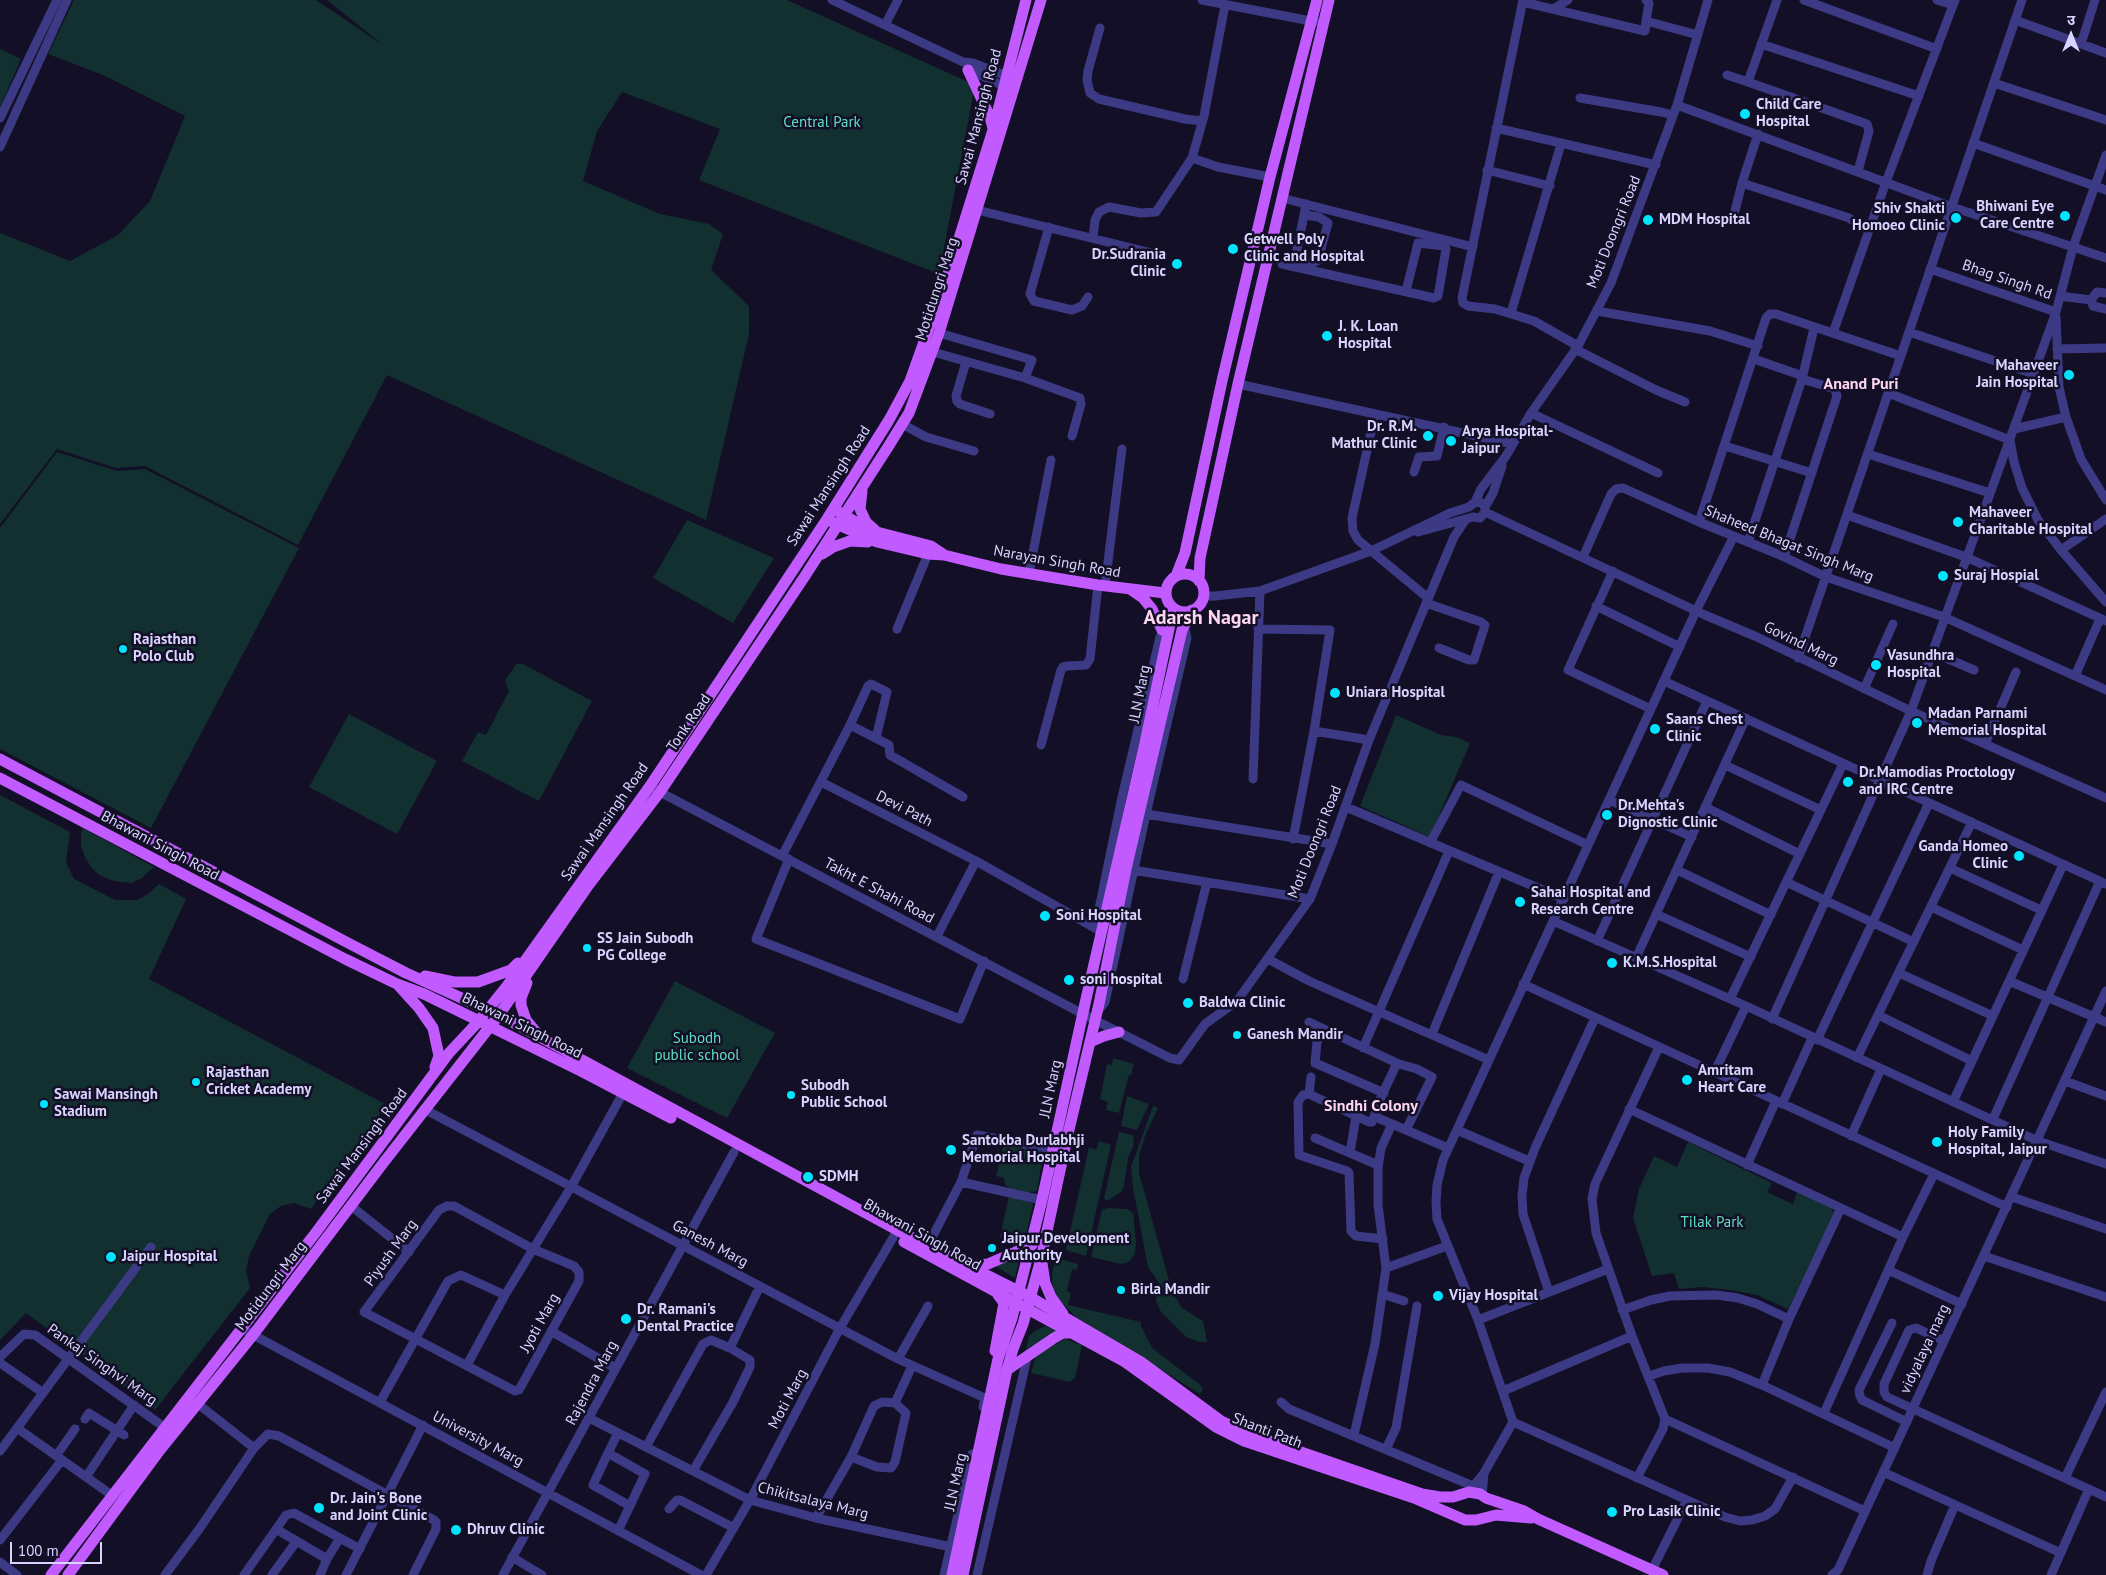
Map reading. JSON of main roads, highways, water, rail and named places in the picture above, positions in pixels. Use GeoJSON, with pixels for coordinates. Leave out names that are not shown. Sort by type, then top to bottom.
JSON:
{"type":"FeatureCollection","features":[{"type":"Feature","properties":{"kind":"main road","name":"Sawai Mansingh Road"},"geometry":{"type":"LineString","coordinates":[[51,1575],[164,1427],[242,1329],[449,1053],[538,951],[655,789],[834,508],[910,382],[948,277],[993,130],[1010,83],[1026,0]]}},
{"type":"Feature","properties":{"kind":"main road","name":"Motidungri Marg"},"geometry":{"type":"LineString","coordinates":[[812,566],[902,424],[915,399],[933,352],[977,210],[1010,83],[1041,0]]}},
{"type":"Feature","properties":{"kind":"main road"},"geometry":{"type":"LineString","coordinates":[[1316,0],[1317,22],[1282,198],[1238,384],[1200,558],[1199,580],[1203,596],[1199,606],[1182,612],[1171,607],[1167,600],[1167,586],[1176,576],[1185,553],[1270,177],[1317,22],[1329,0]]}},
{"type":"Feature","properties":{"kind":"main road"},"geometry":{"type":"LineString","coordinates":[[966,66],[990,117],[993,130]]}},
{"type":"Feature","properties":{"kind":"main road"},"geometry":{"type":"LineString","coordinates":[[1236,326],[1251,329]]}},
{"type":"Feature","properties":{"kind":"main road"},"geometry":{"type":"LineString","coordinates":[[864,482],[860,498],[860,510],[878,538]]}},
{"type":"Feature","properties":{"kind":"main road"},"geometry":{"type":"LineString","coordinates":[[834,508],[841,521]]}},
{"type":"Feature","properties":{"kind":"main road"},"geometry":{"type":"LineString","coordinates":[[827,519],[841,521],[878,538],[928,554],[944,554]]}},
{"type":"Feature","properties":{"kind":"main road"},"geometry":{"type":"LineString","coordinates":[[812,566],[824,552],[833,547],[850,541],[878,538],[931,546],[944,554]]}},
{"type":"Feature","properties":{"kind":"main road","name":"Narayan Singh Road"},"geometry":{"type":"LineString","coordinates":[[944,554],[1029,573],[1101,586],[1166,593]]}},
{"type":"Feature","properties":{"kind":"main road","name":"Tonk Road"},"geometry":{"type":"LineString","coordinates":[[655,789],[812,566]]}},
{"type":"Feature","properties":{"kind":"main road"},"geometry":{"type":"LineString","coordinates":[[1176,576],[1188,574],[1199,580]]}},
{"type":"Feature","properties":{"kind":"main road"},"geometry":{"type":"LineString","coordinates":[[1130,589],[1143,598],[1166,627]]}},
{"type":"Feature","properties":{"kind":"main road","name":"JLN Marg"},"geometry":{"type":"LineString","coordinates":[[952,1575],[954,1547],[987,1400],[1032,1245],[1082,1014],[1146,743],[1171,607]]}},
{"type":"Feature","properties":{"kind":"main road","name":"JLN Marg"},"geometry":{"type":"LineString","coordinates":[[963,1575],[1007,1370],[1027,1310],[1041,1259],[1184,626],[1192,610]]}},
{"type":"Feature","properties":{"kind":"main road"},"geometry":{"type":"LineString","coordinates":[[0,759],[406,973],[454,982],[478,982],[511,970],[538,951]]}},
{"type":"Feature","properties":{"kind":"main road","name":"Bhawani Singh Road"},"geometry":{"type":"LineString","coordinates":[[0,778],[345,959],[397,984],[424,994],[581,1071],[894,1236],[1027,1310]]}},
{"type":"Feature","properties":{"kind":"main road"},"geometry":{"type":"LineString","coordinates":[[499,1015],[538,951]]}},
{"type":"Feature","properties":{"kind":"main road"},"geometry":{"type":"LineString","coordinates":[[538,951],[521,998],[526,1020],[541,1038]]}},
{"type":"Feature","properties":{"kind":"main road","name":"Bhawani Singh Road"},"geometry":{"type":"LineString","coordinates":[[406,973],[499,1015],[928,1245],[1030,1297],[1141,1362],[1221,1421],[1422,1494],[1453,1497],[1468,1490]]}},
{"type":"Feature","properties":{"kind":"main road"},"geometry":{"type":"LineString","coordinates":[[397,984],[420,1008],[433,1028],[439,1056],[430,1080]]}},
{"type":"Feature","properties":{"kind":"main road","name":"Motidungri Marg"},"geometry":{"type":"LineString","coordinates":[[68,1575],[160,1450],[253,1335],[424,1109],[499,1015]]}},
{"type":"Feature","properties":{"kind":"main road"},"geometry":{"type":"LineString","coordinates":[[1090,1042],[1119,1032]]}},
{"type":"Feature","properties":{"kind":"main road"},"geometry":{"type":"LineString","coordinates":[[969,1266],[988,1264],[1032,1245]]}},
{"type":"Feature","properties":{"kind":"main road"},"geometry":{"type":"LineString","coordinates":[[1041,1259],[1045,1283],[1051,1297],[1066,1318]]}},
{"type":"Feature","properties":{"kind":"main road"},"geometry":{"type":"LineString","coordinates":[[987,1400],[1004,1303],[995,1292]]}},
{"type":"Feature","properties":{"kind":"main road","name":"Shanti Path"},"geometry":{"type":"LineString","coordinates":[[1027,1310],[1125,1362],[1223,1431],[1244,1441],[1414,1498],[1461,1518]]}},
{"type":"Feature","properties":{"kind":"main road"},"geometry":{"type":"LineString","coordinates":[[1007,1370],[1054,1338],[1063,1333],[1072,1333]]}},
{"type":"Feature","properties":{"kind":"main road"},"geometry":{"type":"LineString","coordinates":[[1538,1519],[1496,1516],[1471,1521],[1461,1518],[1456,1507],[1457,1502],[1468,1490],[1524,1511],[1657,1572]]}},
{"type":"Feature","properties":{"kind":"main road"},"geometry":{"type":"LineString","coordinates":[[1480,1519],[1486,1513],[1484,1496]]}},
{"type":"Feature","properties":{"kind":"place","name":"Child Care Hospital"},"geometry":{"type":"Point","coordinates":[1745,114]}},
{"type":"Feature","properties":{"kind":"place","name":"Bhiwani Eye Care Centre"},"geometry":{"type":"Point","coordinates":[2065,216]}},
{"type":"Feature","properties":{"kind":"place","name":"Shiv Shakti Homoeo Clinic"},"geometry":{"type":"Point","coordinates":[1956,218]}},
{"type":"Feature","properties":{"kind":"place","name":"MDM Hospital"},"geometry":{"type":"Point","coordinates":[1648,220]}},
{"type":"Feature","properties":{"kind":"place","name":"Getwell Poly Clinic and Hospital"},"geometry":{"type":"Point","coordinates":[1233,249]}},
{"type":"Feature","properties":{"kind":"place","name":"Dr.Sudrania Clinic"},"geometry":{"type":"Point","coordinates":[1177,264]}},
{"type":"Feature","properties":{"kind":"place","name":"J. K. Loan Hospital"},"geometry":{"type":"Point","coordinates":[1327,336]}},
{"type":"Feature","properties":{"kind":"place","name":"Mahaveer Jain Hospital"},"geometry":{"type":"Point","coordinates":[2069,375]}},
{"type":"Feature","properties":{"kind":"place","name":"Dr. R.M. Mathur Clinic"},"geometry":{"type":"Point","coordinates":[1428,436]}},
{"type":"Feature","properties":{"kind":"place","name":"Arya Hospital- Jaipur"},"geometry":{"type":"Point","coordinates":[1451,441]}},
{"type":"Feature","properties":{"kind":"place","name":"Mahaveer Charitable Hospital"},"geometry":{"type":"Point","coordinates":[1958,522]}},
{"type":"Feature","properties":{"kind":"place","name":"Suraj Hospial"},"geometry":{"type":"Point","coordinates":[1943,576]}},
{"type":"Feature","properties":{"kind":"place","name":"Rajasthan Polo Club"},"geometry":{"type":"Point","coordinates":[123,649]}},
{"type":"Feature","properties":{"kind":"place","name":"Vasundhra Hospital"},"geometry":{"type":"Point","coordinates":[1876,665]}},
{"type":"Feature","properties":{"kind":"place","name":"Uniara Hospital"},"geometry":{"type":"Point","coordinates":[1335,693]}},
{"type":"Feature","properties":{"kind":"place","name":"Madan Parnami Memorial Hospital"},"geometry":{"type":"Point","coordinates":[1917,723]}},
{"type":"Feature","properties":{"kind":"place","name":"Saans Chest Clinic"},"geometry":{"type":"Point","coordinates":[1655,729]}},
{"type":"Feature","properties":{"kind":"place","name":"Dr.Mamodias Proctology and IRC Centre"},"geometry":{"type":"Point","coordinates":[1848,782]}},
{"type":"Feature","properties":{"kind":"place","name":"Dr.Mehta's Dignostic Clinic"},"geometry":{"type":"Point","coordinates":[1607,815]}},
{"type":"Feature","properties":{"kind":"place","name":"Ganda Homeo Clinic"},"geometry":{"type":"Point","coordinates":[2019,856]}},
{"type":"Feature","properties":{"kind":"place","name":"Sahai Hospital and Research Centre"},"geometry":{"type":"Point","coordinates":[1520,902]}},
{"type":"Feature","properties":{"kind":"place","name":"Soni Hospital"},"geometry":{"type":"Point","coordinates":[1045,916]}},
{"type":"Feature","properties":{"kind":"place","name":"SS Jain Subodh PG College"},"geometry":{"type":"Point","coordinates":[587,948]}},
{"type":"Feature","properties":{"kind":"place","name":"K.M.S.Hospital"},"geometry":{"type":"Point","coordinates":[1612,963]}},
{"type":"Feature","properties":{"kind":"place","name":"soni hospital"},"geometry":{"type":"Point","coordinates":[1069,980]}},
{"type":"Feature","properties":{"kind":"place","name":"Baldwa Clinic"},"geometry":{"type":"Point","coordinates":[1188,1003]}},
{"type":"Feature","properties":{"kind":"place","name":"Ganesh Mandir"},"geometry":{"type":"Point","coordinates":[1237,1035]}},
{"type":"Feature","properties":{"kind":"place","name":"Amritam Heart Care"},"geometry":{"type":"Point","coordinates":[1687,1080]}},
{"type":"Feature","properties":{"kind":"place","name":"Rajasthan Cricket Academy"},"geometry":{"type":"Point","coordinates":[196,1082]}},
{"type":"Feature","properties":{"kind":"place","name":"Subodh Public School"},"geometry":{"type":"Point","coordinates":[791,1095]}},
{"type":"Feature","properties":{"kind":"place","name":"Sawai Mansingh Stadium"},"geometry":{"type":"Point","coordinates":[44,1104]}},
{"type":"Feature","properties":{"kind":"place","name":"Holy Family Hospital, Jaipur"},"geometry":{"type":"Point","coordinates":[1937,1142]}},
{"type":"Feature","properties":{"kind":"place","name":"Santokba Durlabhji Memorial Hospital"},"geometry":{"type":"Point","coordinates":[951,1150]}},
{"type":"Feature","properties":{"kind":"place","name":"SDMH"},"geometry":{"type":"Point","coordinates":[808,1177]}},
{"type":"Feature","properties":{"kind":"place","name":"Jaipur Development Authority"},"geometry":{"type":"Point","coordinates":[992,1248]}},
{"type":"Feature","properties":{"kind":"place","name":"Jaipur Hospital"},"geometry":{"type":"Point","coordinates":[111,1257]}},
{"type":"Feature","properties":{"kind":"place","name":"Birla Mandir"},"geometry":{"type":"Point","coordinates":[1121,1290]}},
{"type":"Feature","properties":{"kind":"place","name":"Vijay Hospital"},"geometry":{"type":"Point","coordinates":[1438,1296]}},
{"type":"Feature","properties":{"kind":"place","name":"Dr. Ramani's Dental Practice"},"geometry":{"type":"Point","coordinates":[626,1319]}},
{"type":"Feature","properties":{"kind":"place","name":"Dr. Jain's Bone and Joint Clinic"},"geometry":{"type":"Point","coordinates":[319,1508]}},
{"type":"Feature","properties":{"kind":"place","name":"Pro Lasik Clinic"},"geometry":{"type":"Point","coordinates":[1612,1512]}},
{"type":"Feature","properties":{"kind":"place","name":"Dhruv Clinic"},"geometry":{"type":"Point","coordinates":[456,1530]}},
{"type":"Feature","properties":{"kind":"district","name":"Anand Puri"},"geometry":{"type":"Point","coordinates":[1861,384]}},
{"type":"Feature","properties":{"kind":"district","name":"Adarsh Nagar"},"geometry":{"type":"Point","coordinates":[1201,618]}},
{"type":"Feature","properties":{"kind":"district","name":"Sindhi Colony"},"geometry":{"type":"Point","coordinates":[1371,1106]}},
{"type":"Feature","properties":{"kind":"park label","name":"Central Park"},"geometry":{"type":"Point","coordinates":[822,123]}},
{"type":"Feature","properties":{"kind":"park label","name":"Subodh public school"},"geometry":{"type":"Point","coordinates":[697,1048]}},
{"type":"Feature","properties":{"kind":"park label","name":"Tilak Park"},"geometry":{"type":"Point","coordinates":[1712,1223]}}]}
